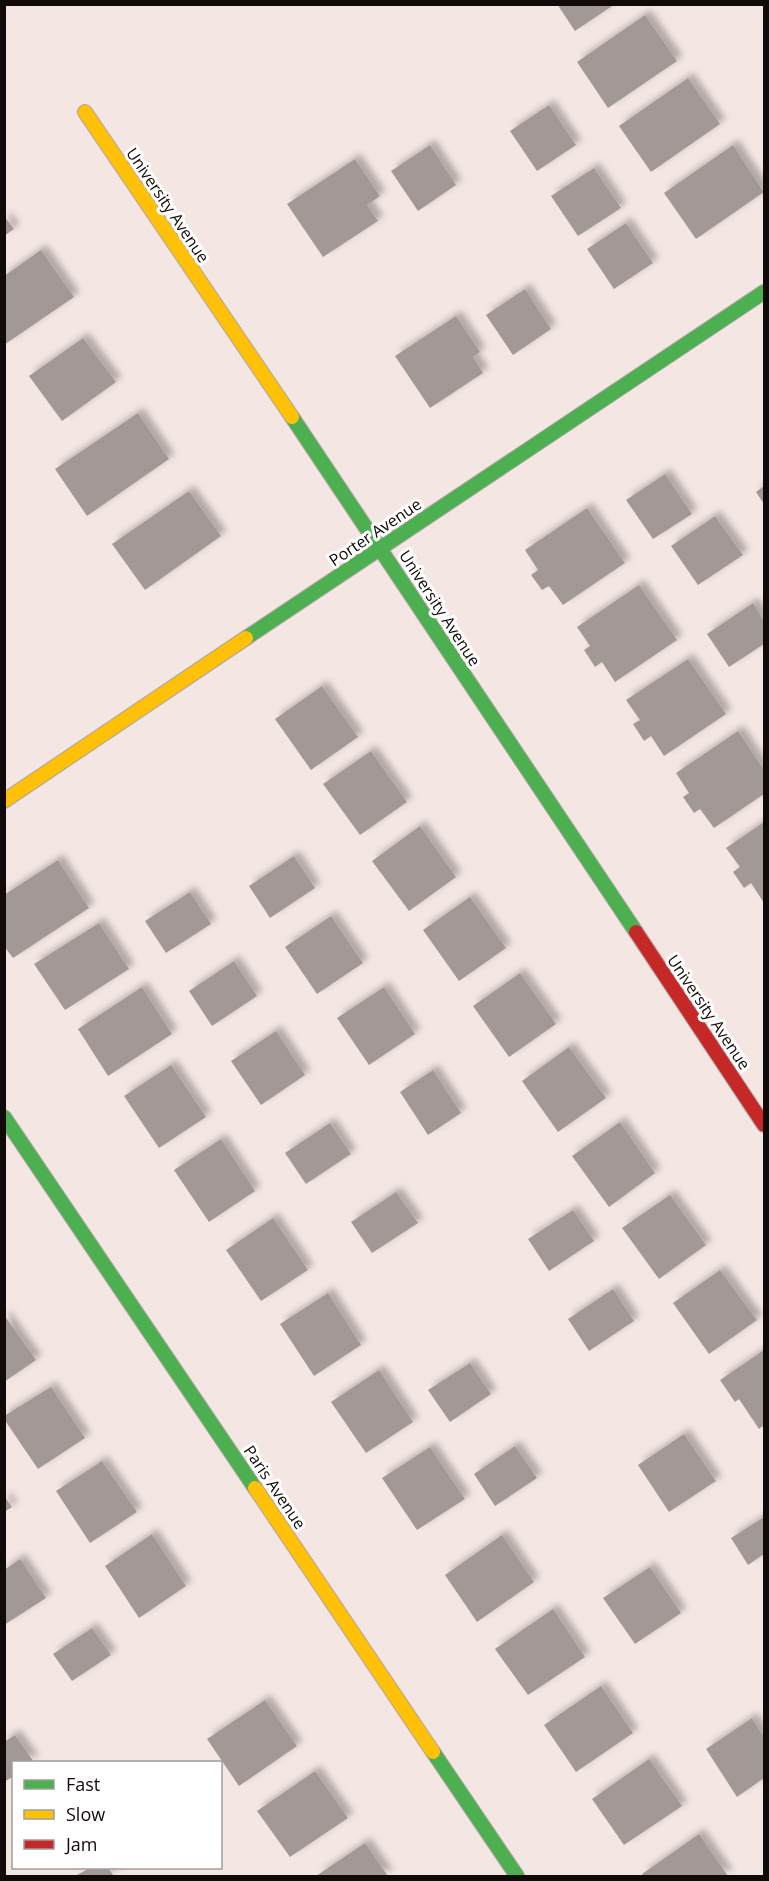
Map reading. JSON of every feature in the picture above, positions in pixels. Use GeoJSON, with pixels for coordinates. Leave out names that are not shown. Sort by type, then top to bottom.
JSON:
{"type":"FeatureCollection","features":[{"type":"Feature","properties":{"kind":"street","name":"University Avenue"},"geometry":{"type":"LineString","coordinates":[[85,112],[381,547],[412,597],[765,1125]]}},
{"type":"Feature","properties":{"kind":"street","name":"Porter Avenue"},"geometry":{"type":"LineString","coordinates":[[4,801],[765,292]]}},
{"type":"Feature","properties":{"kind":"street","name":"Paris Avenue"},"geometry":{"type":"LineString","coordinates":[[4,1117],[517,1876]]}},
{"type":"Feature","properties":{"kind":"building"},"geometry":{"type":"Polygon","coordinates":[[[557,4],[615,4],[575,31],[557,4]]]}},
{"type":"Feature","properties":{"kind":"building"},"geometry":{"type":"Polygon","coordinates":[[[645,15],[677,61],[608,108],[577,62],[645,15]]]}},
{"type":"Feature","properties":{"kind":"building"},"geometry":{"type":"Polygon","coordinates":[[[688,78],[720,124],[651,172],[619,126],[688,78]]]}},
{"type":"Feature","properties":{"kind":"building"},"geometry":{"type":"Polygon","coordinates":[[[549,105],[576,145],[537,171],[510,131],[549,105]]]}},
{"type":"Feature","properties":{"kind":"building"},"geometry":{"type":"Polygon","coordinates":[[[430,145],[456,185],[418,211],[391,171],[430,145]]]}},
{"type":"Feature","properties":{"kind":"building"},"geometry":{"type":"Polygon","coordinates":[[[733,145],[764,192],[696,239],[664,193],[733,145]]]}},
{"type":"Feature","properties":{"kind":"building"},"geometry":{"type":"Polygon","coordinates":[[[355,159],[380,196],[367,205],[378,221],[323,257],[287,204],[355,159]]]}},
{"type":"Feature","properties":{"kind":"building"},"geometry":{"type":"Polygon","coordinates":[[[594,168],[621,208],[578,236],[551,196],[594,168]]]}},
{"type":"Feature","properties":{"kind":"building"},"geometry":{"type":"Polygon","coordinates":[[[4,216],[14,229],[4,236],[4,216]]]}},
{"type":"Feature","properties":{"kind":"building"},"geometry":{"type":"Polygon","coordinates":[[[626,223],[653,263],[614,289],[587,249],[626,223]]]}},
{"type":"Feature","properties":{"kind":"building"},"geometry":{"type":"Polygon","coordinates":[[[41,250],[74,297],[4,345],[4,276],[41,250]]]}},
{"type":"Feature","properties":{"kind":"building"},"geometry":{"type":"Polygon","coordinates":[[[525,289],[551,329],[513,355],[486,315],[525,289]]]}},
{"type":"Feature","properties":{"kind":"building"},"geometry":{"type":"Polygon","coordinates":[[[456,316],[480,352],[473,357],[483,373],[430,408],[395,356],[456,316]]]}},
{"type":"Feature","properties":{"kind":"building"},"geometry":{"type":"Polygon","coordinates":[[[83,338],[116,382],[62,421],[29,376],[83,338]]]}},
{"type":"Feature","properties":{"kind":"building"},"geometry":{"type":"Polygon","coordinates":[[[138,413],[169,459],[87,516],[55,469],[138,413]]]}},
{"type":"Feature","properties":{"kind":"building"},"geometry":{"type":"Polygon","coordinates":[[[665,474],[692,514],[653,539],[626,500],[665,474]]]}},
{"type":"Feature","properties":{"kind":"building"},"geometry":{"type":"Polygon","coordinates":[[[764,486],[764,504],[756,492],[764,486]]]}},
{"type":"Feature","properties":{"kind":"building"},"geometry":{"type":"Polygon","coordinates":[[[189,491],[221,536],[145,590],[112,544],[189,491]]]}},
{"type":"Feature","properties":{"kind":"building"},"geometry":{"type":"Polygon","coordinates":[[[587,508],[625,563],[563,605],[549,586],[542,590],[531,575],[538,570],[525,550],[587,508]]]}},
{"type":"Feature","properties":{"kind":"building"},"geometry":{"type":"Polygon","coordinates":[[[715,516],[743,555],[698,585],[671,546],[715,516]]]}},
{"type":"Feature","properties":{"kind":"building"},"geometry":{"type":"Polygon","coordinates":[[[639,585],[677,640],[615,682],[602,662],[595,667],[584,650],[590,646],[577,627],[639,585]]]}},
{"type":"Feature","properties":{"kind":"building"},"geometry":{"type":"Polygon","coordinates":[[[753,603],[764,621],[764,644],[729,667],[707,634],[753,603]]]}},
{"type":"Feature","properties":{"kind":"building"},"geometry":{"type":"Polygon","coordinates":[[[688,659],[726,714],[664,756],[651,736],[644,741],[633,724],[640,720],[626,700],[688,659]]]}},
{"type":"Feature","properties":{"kind":"building"},"geometry":{"type":"Polygon","coordinates":[[[322,686],[358,737],[311,770],[275,719],[322,686]]]}},
{"type":"Feature","properties":{"kind":"building"},"geometry":{"type":"Polygon","coordinates":[[[738,731],[764,770],[764,794],[714,828],[700,809],[694,813],[683,797],[689,793],[676,773],[738,731]]]}},
{"type":"Feature","properties":{"kind":"building"},"geometry":{"type":"Polygon","coordinates":[[[371,751],[407,802],[360,835],[323,784],[371,751]]]}},
{"type":"Feature","properties":{"kind":"building"},"geometry":{"type":"Polygon","coordinates":[[[764,822],[764,903],[751,883],[744,888],[733,872],[740,867],[726,848],[764,822]]]}},
{"type":"Feature","properties":{"kind":"building"},"geometry":{"type":"Polygon","coordinates":[[[420,826],[456,877],[409,911],[372,861],[420,826]]]}},
{"type":"Feature","properties":{"kind":"building"},"geometry":{"type":"Polygon","coordinates":[[[294,856],[315,888],[270,918],[249,886],[294,856]]]}},
{"type":"Feature","properties":{"kind":"building"},"geometry":{"type":"Polygon","coordinates":[[[58,860],[89,908],[13,958],[4,946],[4,895],[58,860]]]}},
{"type":"Feature","properties":{"kind":"building"},"geometry":{"type":"Polygon","coordinates":[[[190,892],[211,924],[166,953],[145,921],[190,892]]]}},
{"type":"Feature","properties":{"kind":"building"},"geometry":{"type":"Polygon","coordinates":[[[470,897],[506,948],[459,981],[423,930],[470,897]]]}},
{"type":"Feature","properties":{"kind":"building"},"geometry":{"type":"Polygon","coordinates":[[[331,916],[363,963],[317,994],[285,947],[331,916]]]}},
{"type":"Feature","properties":{"kind":"building"},"geometry":{"type":"Polygon","coordinates":[[[99,923],[129,969],[65,1010],[34,964],[99,923]]]}},
{"type":"Feature","properties":{"kind":"building"},"geometry":{"type":"Polygon","coordinates":[[[234,961],[257,996],[212,1026],[189,991],[234,961]]]}},
{"type":"Feature","properties":{"kind":"building"},"geometry":{"type":"Polygon","coordinates":[[[520,973],[556,1024],[509,1057],[473,1006],[520,973]]]}},
{"type":"Feature","properties":{"kind":"building"},"geometry":{"type":"Polygon","coordinates":[[[142,987],[172,1034],[108,1076],[78,1029],[142,987]]]}},
{"type":"Feature","properties":{"kind":"building"},"geometry":{"type":"Polygon","coordinates":[[[384,987],[415,1034],[369,1065],[337,1018],[384,987]]]}},
{"type":"Feature","properties":{"kind":"building"},"geometry":{"type":"Polygon","coordinates":[[[276,1031],[305,1075],[261,1105],[231,1061],[276,1031]]]}},
{"type":"Feature","properties":{"kind":"building"},"geometry":{"type":"Polygon","coordinates":[[[569,1047],[606,1098],[558,1132],[522,1081],[569,1047]]]}},
{"type":"Feature","properties":{"kind":"building"},"geometry":{"type":"Polygon","coordinates":[[[171,1065],[206,1117],[159,1148],[124,1096],[171,1065]]]}},
{"type":"Feature","properties":{"kind":"building"},"geometry":{"type":"Polygon","coordinates":[[[433,1070],[461,1113],[428,1135],[400,1092],[433,1070]]]}},
{"type":"Feature","properties":{"kind":"building"},"geometry":{"type":"Polygon","coordinates":[[[620,1122],[655,1173],[609,1207],[572,1156],[620,1122]]]}},
{"type":"Feature","properties":{"kind":"building"},"geometry":{"type":"Polygon","coordinates":[[[330,1123],[351,1154],[306,1184],[285,1153],[330,1123]]]}},
{"type":"Feature","properties":{"kind":"building"},"geometry":{"type":"Polygon","coordinates":[[[221,1139],[255,1191],[209,1222],[174,1170],[221,1139]]]}},
{"type":"Feature","properties":{"kind":"building"},"geometry":{"type":"Polygon","coordinates":[[[396,1192],[418,1223],[372,1253],[351,1222],[396,1192]]]}},
{"type":"Feature","properties":{"kind":"building"},"geometry":{"type":"Polygon","coordinates":[[[670,1195],[706,1245],[659,1279],[622,1228],[670,1195]]]}},
{"type":"Feature","properties":{"kind":"building"},"geometry":{"type":"Polygon","coordinates":[[[573,1210],[594,1241],[549,1271],[528,1239],[573,1210]]]}},
{"type":"Feature","properties":{"kind":"building"},"geometry":{"type":"Polygon","coordinates":[[[273,1218],[308,1270],[261,1301],[226,1250],[273,1218]]]}},
{"type":"Feature","properties":{"kind":"building"},"geometry":{"type":"Polygon","coordinates":[[[720,1270],[757,1320],[709,1354],[673,1303],[720,1270]]]}},
{"type":"Feature","properties":{"kind":"building"},"geometry":{"type":"Polygon","coordinates":[[[613,1289],[634,1321],[589,1351],[568,1319],[613,1289]]]}},
{"type":"Feature","properties":{"kind":"building"},"geometry":{"type":"Polygon","coordinates":[[[328,1293],[361,1345],[314,1376],[280,1324],[328,1293]]]}},
{"type":"Feature","properties":{"kind":"building"},"geometry":{"type":"Polygon","coordinates":[[[4,1315],[36,1360],[4,1382],[4,1315]]]}},
{"type":"Feature","properties":{"kind":"building"},"geometry":{"type":"Polygon","coordinates":[[[764,1350],[764,1425],[759,1429],[739,1399],[735,1402],[720,1380],[764,1350]]]}},
{"type":"Feature","properties":{"kind":"building"},"geometry":{"type":"Polygon","coordinates":[[[470,1363],[491,1394],[450,1422],[428,1390],[470,1363]]]}},
{"type":"Feature","properties":{"kind":"building"},"geometry":{"type":"Polygon","coordinates":[[[379,1370],[413,1422],[366,1453],[331,1402],[379,1370]]]}},
{"type":"Feature","properties":{"kind":"building"},"geometry":{"type":"Polygon","coordinates":[[[51,1387],[85,1438],[38,1469],[4,1416],[51,1387]]]}},
{"type":"Feature","properties":{"kind":"building"},"geometry":{"type":"Polygon","coordinates":[[[684,1434],[716,1481],[669,1512],[638,1465],[684,1434]]]}},
{"type":"Feature","properties":{"kind":"building"},"geometry":{"type":"Polygon","coordinates":[[[515,1446],[537,1478],[495,1506],[474,1474],[515,1446]]]}},
{"type":"Feature","properties":{"kind":"building"},"geometry":{"type":"Polygon","coordinates":[[[430,1447],[465,1499],[417,1530],[382,1478],[430,1447]]]}},
{"type":"Feature","properties":{"kind":"building"},"geometry":{"type":"Polygon","coordinates":[[[102,1461],[137,1512],[90,1543],[56,1491],[102,1461]]]}},
{"type":"Feature","properties":{"kind":"building"},"geometry":{"type":"Polygon","coordinates":[[[4,1496],[12,1507],[4,1512],[4,1496]]]}},
{"type":"Feature","properties":{"kind":"building"},"geometry":{"type":"Polygon","coordinates":[[[764,1517],[764,1554],[748,1565],[731,1538],[764,1517]]]}},
{"type":"Feature","properties":{"kind":"building"},"geometry":{"type":"Polygon","coordinates":[[[152,1534],[186,1586],[139,1618],[105,1566],[152,1534]]]}},
{"type":"Feature","properties":{"kind":"building"},"geometry":{"type":"Polygon","coordinates":[[[502,1535],[534,1582],[477,1622],[445,1575],[502,1535]]]}},
{"type":"Feature","properties":{"kind":"building"},"geometry":{"type":"Polygon","coordinates":[[[20,1559],[46,1598],[4,1625],[4,1570],[20,1559]]]}},
{"type":"Feature","properties":{"kind":"building"},"geometry":{"type":"Polygon","coordinates":[[[650,1567],[681,1613],[635,1644],[603,1598],[650,1567]]]}},
{"type":"Feature","properties":{"kind":"building"},"geometry":{"type":"Polygon","coordinates":[[[553,1609],[585,1657],[528,1695],[495,1649],[553,1609]]]}},
{"type":"Feature","properties":{"kind":"building"},"geometry":{"type":"Polygon","coordinates":[[[92,1628],[111,1655],[72,1681],[53,1654],[92,1628]]]}},
{"type":"Feature","properties":{"kind":"building"},"geometry":{"type":"Polygon","coordinates":[[[601,1686],[633,1733],[576,1772],[544,1725],[601,1686]]]}},
{"type":"Feature","properties":{"kind":"building"},"geometry":{"type":"Polygon","coordinates":[[[265,1700],[297,1746],[239,1786],[207,1739],[265,1700]]]}},
{"type":"Feature","properties":{"kind":"building"},"geometry":{"type":"Polygon","coordinates":[[[752,1718],[764,1737],[764,1778],[737,1797],[706,1749],[752,1718]]]}},
{"type":"Feature","properties":{"kind":"building"},"geometry":{"type":"Polygon","coordinates":[[[15,1735],[33,1761],[12,1761],[12,1777],[4,1782],[4,1742],[15,1735]]]}},
{"type":"Feature","properties":{"kind":"building"},"geometry":{"type":"Polygon","coordinates":[[[649,1759],[682,1806],[624,1845],[592,1799],[649,1759]]]}},
{"type":"Feature","properties":{"kind":"building"},"geometry":{"type":"Polygon","coordinates":[[[315,1771],[348,1818],[290,1857],[257,1811],[315,1771]]]}},
{"type":"Feature","properties":{"kind":"building"},"geometry":{"type":"Polygon","coordinates":[[[699,1834],[728,1876],[644,1876],[642,1874],[699,1834]]]}},
{"type":"Feature","properties":{"kind":"building"},"geometry":{"type":"Polygon","coordinates":[[[365,1843],[388,1876],[316,1876],[365,1843]]]}},
{"type":"Feature","properties":{"kind":"building"},"geometry":{"type":"Polygon","coordinates":[[[88,1869],[109,1869],[114,1876],[75,1876],[88,1869]]]}},
{"type":"Feature","properties":{"kind":"traffic: fast"},"geometry":{"type":"LineString","coordinates":[[246,638],[764,292]]}},
{"type":"Feature","properties":{"kind":"traffic: fast"},"geometry":{"type":"LineString","coordinates":[[292,417],[636,932]]}},
{"type":"Feature","properties":{"kind":"traffic: fast"},"geometry":{"type":"LineString","coordinates":[[4,1117],[255,1488]]}},
{"type":"Feature","properties":{"kind":"traffic: fast"},"geometry":{"type":"LineString","coordinates":[[433,1752],[517,1876]]}},
{"type":"Feature","properties":{"kind":"traffic: slow"},"geometry":{"type":"LineString","coordinates":[[85,112],[292,417]]}},
{"type":"Feature","properties":{"kind":"traffic: slow"},"geometry":{"type":"LineString","coordinates":[[4,801],[246,638]]}},
{"type":"Feature","properties":{"kind":"traffic: slow"},"geometry":{"type":"LineString","coordinates":[[255,1488],[433,1752]]}},
{"type":"Feature","properties":{"kind":"traffic: jam"},"geometry":{"type":"LineString","coordinates":[[636,932],[764,1125]]}}]}
